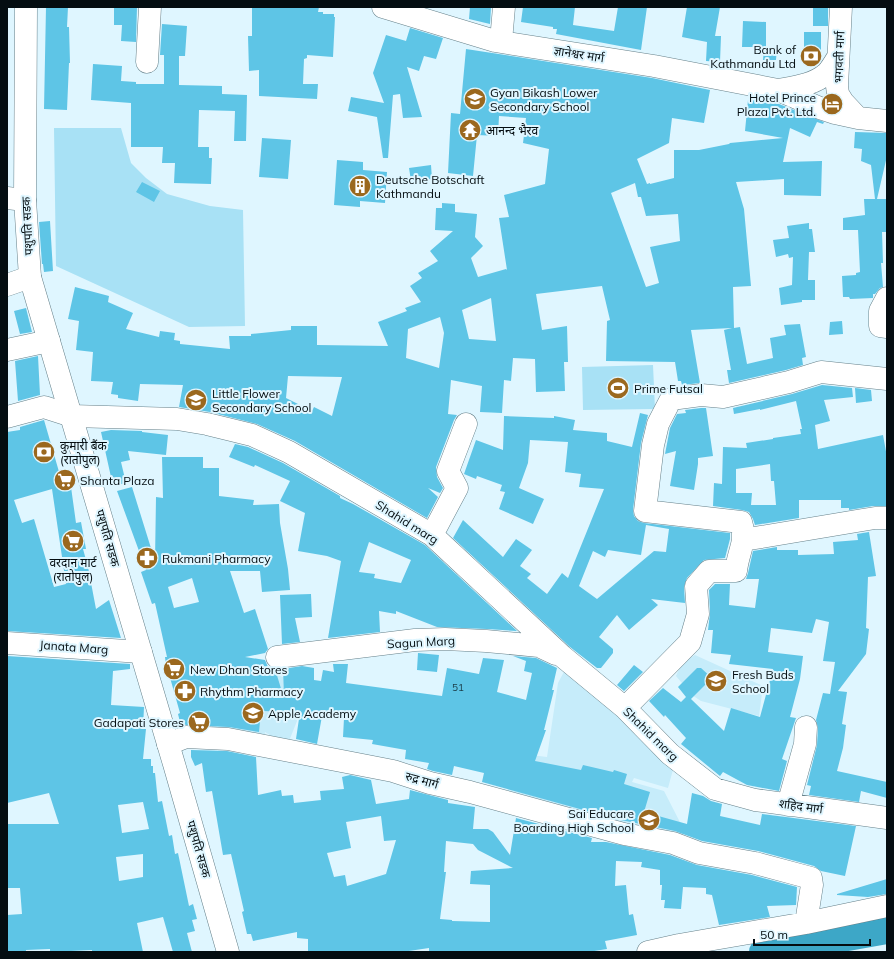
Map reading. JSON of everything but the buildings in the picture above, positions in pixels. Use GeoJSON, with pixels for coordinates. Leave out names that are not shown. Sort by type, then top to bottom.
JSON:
{"type":"FeatureCollection","features":[{"type":"Feature","properties":{"kind":"street","name":"पशुपति सडक"},"geometry":{"type":"LineString","coordinates":[[26,7],[25,119],[16,199],[30,277],[228,951]]}},
{"type":"Feature","properties":{"kind":"street"},"geometry":{"type":"LineString","coordinates":[[147,62],[150,7]]}},
{"type":"Feature","properties":{"kind":"street","name":"ज्ञानेश्वर मार्ग"},"geometry":{"type":"LineString","coordinates":[[383,7],[406,10],[494,41],[654,66],[778,90],[820,108],[858,118]]}},
{"type":"Feature","properties":{"kind":"street"},"geometry":{"type":"LineString","coordinates":[[501,42],[504,7]]}},
{"type":"Feature","properties":{"kind":"street","name":"भगवती मार्ग"},"geometry":{"type":"LineString","coordinates":[[841,7],[837,86],[838,94],[843,102],[858,118]]}},
{"type":"Feature","properties":{"kind":"street","name":"ज्ञानेश्वर मार्ग"},"geometry":{"type":"LineString","coordinates":[[778,90],[814,82],[827,73],[838,58]]}},
{"type":"Feature","properties":{"kind":"street"},"geometry":{"type":"LineString","coordinates":[[858,118],[887,121]]}},
{"type":"Feature","properties":{"kind":"street"},"geometry":{"type":"LineString","coordinates":[[7,286],[30,277]]}},
{"type":"Feature","properties":{"kind":"street"},"geometry":{"type":"LineString","coordinates":[[887,298],[880,311],[880,326],[887,327]]}},
{"type":"Feature","properties":{"kind":"street"},"geometry":{"type":"LineString","coordinates":[[7,350],[49,341]]}},
{"type":"Feature","properties":{"kind":"street"},"geometry":{"type":"LineString","coordinates":[[625,708],[690,642],[698,614],[696,586],[709,571],[736,571],[743,540],[741,522],[645,511],[653,445],[658,424],[671,399],[701,395],[723,397],[789,382],[821,372],[887,379]]}},
{"type":"Feature","properties":{"kind":"street","name":"Shahid marg"},"geometry":{"type":"LineString","coordinates":[[7,417],[44,407],[72,416],[177,419],[207,424],[252,435],[290,452],[432,535],[562,656],[625,708],[670,754],[715,789]]}},
{"type":"Feature","properties":{"kind":"street"},"geometry":{"type":"LineString","coordinates":[[432,535],[457,488],[448,471],[466,424]]}},
{"type":"Feature","properties":{"kind":"street"},"geometry":{"type":"LineString","coordinates":[[743,540],[881,518]]}},
{"type":"Feature","properties":{"kind":"street","name":"Sagun Marg"},"geometry":{"type":"LineString","coordinates":[[277,656],[416,640],[445,639],[539,646],[562,656]]}},
{"type":"Feature","properties":{"kind":"street","name":"Janata Marg"},"geometry":{"type":"LineString","coordinates":[[7,643],[141,652]]}},
{"type":"Feature","properties":{"kind":"street"},"geometry":{"type":"LineString","coordinates":[[788,805],[805,744],[806,727]]}},
{"type":"Feature","properties":{"kind":"street","name":"रुद्र मार्ग"},"geometry":{"type":"LineString","coordinates":[[168,744],[186,737],[228,739],[326,757],[393,771],[430,783],[470,792],[624,834],[673,843],[699,853],[755,864],[810,878],[812,885],[806,923]]}},
{"type":"Feature","properties":{"kind":"street","name":"शहिद मार्ग"},"geometry":{"type":"LineString","coordinates":[[715,789],[755,800],[887,818]]}},
{"type":"Feature","properties":{"kind":"street"},"geometry":{"type":"LineString","coordinates":[[648,952],[679,945],[806,923],[887,906]]}},
{"type":"Feature","properties":{"kind":"shaded area"},"geometry":{"type":"Polygon","coordinates":[[[54,128],[121,128],[131,163],[146,178],[167,194],[210,206],[243,210],[245,326],[189,327],[56,266],[54,128]]]}},
{"type":"Feature","properties":{"kind":"shaded area","name":"Prime Futsal"},"geometry":{"type":"Polygon","coordinates":[[[653,365],[655,409],[583,410],[582,367],[653,365]]]}},
{"type":"Feature","properties":{"kind":"shaded area","name":"Fresh Buds School"},"geometry":{"type":"Polygon","coordinates":[[[695,655],[763,686],[759,716],[701,701],[692,695],[676,676],[682,663],[695,655]]]}},
{"type":"Feature","properties":{"kind":"shaded area"},"geometry":{"type":"Polygon","coordinates":[[[567,666],[674,766],[668,788],[634,778],[632,782],[664,791],[684,830],[680,844],[619,827],[620,815],[615,833],[505,805],[515,753],[547,757],[558,683],[567,666]]]}},
{"type":"Feature","properties":{"kind":"shaded area","name":"Apple Academy"},"geometry":{"type":"Polygon","coordinates":[[[276,674],[285,678],[297,721],[289,741],[284,744],[265,732],[264,739],[212,733],[212,706],[276,674]]]}},
{"type":"Feature","properties":{"kind":"waterway"},"geometry":{"type":"LineString","coordinates":[[763,952],[887,930]]}},
{"type":"Feature","properties":{"kind":"place","name":"Bank of Kathmandu Ltd"},"geometry":{"type":"Point","coordinates":[811,56]}},
{"type":"Feature","properties":{"kind":"place","name":"Gyan Bikash Lower Secondary School"},"geometry":{"type":"Point","coordinates":[475,99]}},
{"type":"Feature","properties":{"kind":"place","name":"Hotel Prince Plaza Pvt. Ltd."},"geometry":{"type":"Point","coordinates":[832,104]}},
{"type":"Feature","properties":{"kind":"place","name":"आनन्द भैरव"},"geometry":{"type":"Point","coordinates":[470,130]}},
{"type":"Feature","properties":{"kind":"place","name":"Deutsche Botschaft Kathmandu"},"geometry":{"type":"Point","coordinates":[360,186]}},
{"type":"Feature","properties":{"kind":"place","name":"Prime Futsal"},"geometry":{"type":"Point","coordinates":[618,388]}},
{"type":"Feature","properties":{"kind":"place","name":"Little Flower Secondary School"},"geometry":{"type":"Point","coordinates":[196,400]}},
{"type":"Feature","properties":{"kind":"place","name":"कुमारी बैंक (रातोपुल)"},"geometry":{"type":"Point","coordinates":[44,452]}},
{"type":"Feature","properties":{"kind":"place","name":"Shanta Plaza"},"geometry":{"type":"Point","coordinates":[65,480]}},
{"type":"Feature","properties":{"kind":"place","name":"वरदान मार्ट (रातोपुल)"},"geometry":{"type":"Point","coordinates":[73,541]}},
{"type":"Feature","properties":{"kind":"place","name":"Rukmani Pharmacy"},"geometry":{"type":"Point","coordinates":[147,558]}},
{"type":"Feature","properties":{"kind":"place","name":"New Dhan Stores"},"geometry":{"type":"Point","coordinates":[174,669]}},
{"type":"Feature","properties":{"kind":"place","name":"Fresh Buds School"},"geometry":{"type":"Point","coordinates":[716,681]}},
{"type":"Feature","properties":{"kind":"place","name":"Rhythm Pharmacy"},"geometry":{"type":"Point","coordinates":[185,691]}},
{"type":"Feature","properties":{"kind":"place","name":"Apple Academy"},"geometry":{"type":"Point","coordinates":[253,713]}},
{"type":"Feature","properties":{"kind":"place","name":"Gadapati Stores"},"geometry":{"type":"Point","coordinates":[199,722]}},
{"type":"Feature","properties":{"kind":"place","name":"Sai Educare Boarding High School"},"geometry":{"type":"Point","coordinates":[649,820]}}]}
